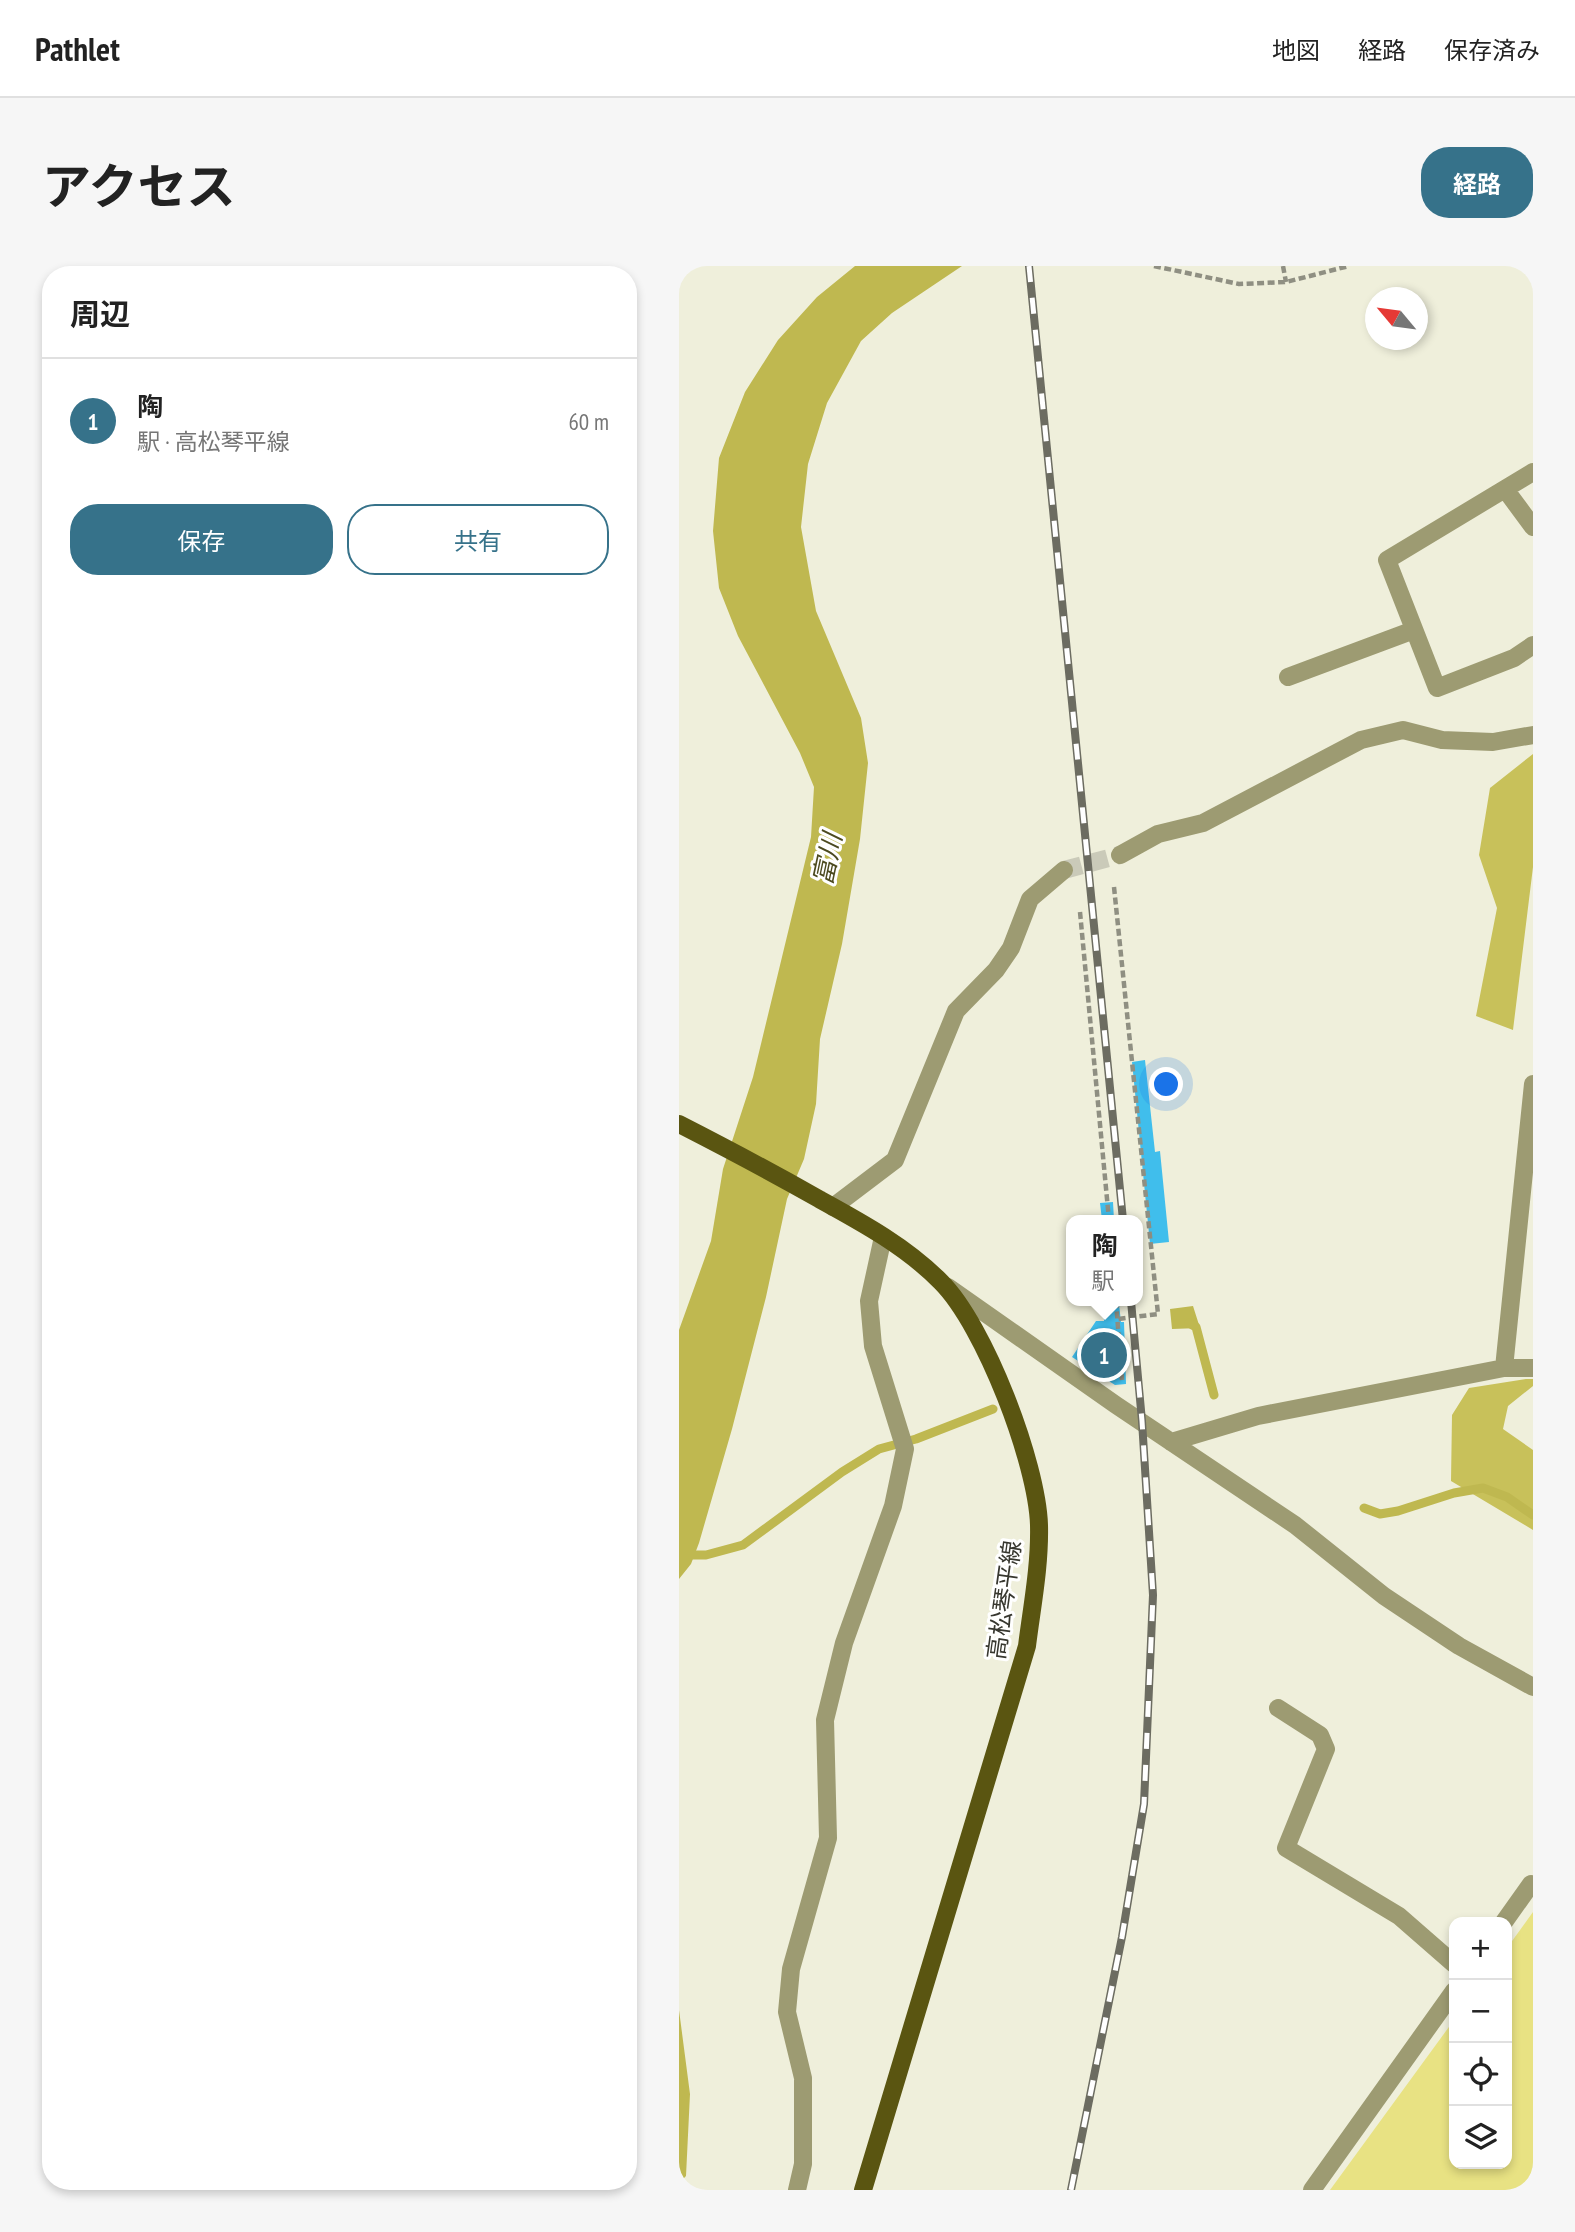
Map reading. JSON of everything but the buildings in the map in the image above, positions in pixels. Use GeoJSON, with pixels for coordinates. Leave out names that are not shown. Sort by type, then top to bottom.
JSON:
{"type":"FeatureCollection","features":[{"type":"Feature","properties":{"kind":"main road","name":"高松琴平線"},"geometry":{"type":"LineString","coordinates":[[679,1124],[796,1185],[883,1237],[905,1251],[942,1283],[965,1314],[990,1361],[1020,1437],[1032,1479],[1039,1524],[1037,1571],[1027,1646],[863,2190]]}},
{"type":"Feature","properties":{"kind":"street"},"geometry":{"type":"LineString","coordinates":[[1533,472],[1387,560],[1437,688],[1514,658],[1533,645]]}},
{"type":"Feature","properties":{"kind":"street"},"geometry":{"type":"LineString","coordinates":[[1506,489],[1533,527]]}},
{"type":"Feature","properties":{"kind":"street"},"geometry":{"type":"LineString","coordinates":[[1288,677],[1414,630]]}},
{"type":"Feature","properties":{"kind":"street"},"geometry":{"type":"LineString","coordinates":[[1120,855],[1158,834],[1203,823],[1361,740],[1403,730],[1455,741],[1493,742],[1533,735]]}},
{"type":"Feature","properties":{"kind":"street"},"geometry":{"type":"LineString","coordinates":[[833,1207],[895,1160],[955,1011],[996,970],[1011,948],[1030,899],[1064,870]]}},
{"type":"Feature","properties":{"kind":"street"},"geometry":{"type":"LineString","coordinates":[[1504,1368],[1533,1084]]}},
{"type":"Feature","properties":{"kind":"street"},"geometry":{"type":"LineString","coordinates":[[797,2190],[803,2164],[803,2078],[787,2012],[791,1969],[828,1838],[825,1720],[844,1643],[893,1506],[903,1443],[871,1335],[869,1301],[883,1237]]}},
{"type":"Feature","properties":{"kind":"street"},"geometry":{"type":"LineString","coordinates":[[942,1283],[1116,1405],[1295,1525],[1384,1596],[1428,1626],[1515,1679],[1533,1687]]}},
{"type":"Feature","properties":{"kind":"street"},"geometry":{"type":"LineString","coordinates":[[1171,1442],[1258,1416],[1504,1368],[1533,1367]]}},
{"type":"Feature","properties":{"kind":"street"},"geometry":{"type":"LineString","coordinates":[[1278,1708],[1320,1735],[1326,1749],[1286,1847],[1399,1916],[1449,1960]]}},
{"type":"Feature","properties":{"kind":"street"},"geometry":{"type":"LineString","coordinates":[[1508,1917],[1531,1884],[1533,1885]]}},
{"type":"Feature","properties":{"kind":"street"},"geometry":{"type":"LineString","coordinates":[[1312,2190],[1449,1999]]}},
{"type":"Feature","properties":{"kind":"path"},"geometry":{"type":"LineString","coordinates":[[1154,266],[1239,284],[1286,282],[1349,266]]}},
{"type":"Feature","properties":{"kind":"path"},"geometry":{"type":"LineString","coordinates":[[1283,266],[1286,282]]}},
{"type":"Feature","properties":{"kind":"path"},"geometry":{"type":"LineString","coordinates":[[1114,887],[1159,1314],[1118,1319]]}},
{"type":"Feature","properties":{"kind":"path"},"geometry":{"type":"LineString","coordinates":[[1080,912],[1109,1215]]}},
{"type":"Feature","properties":{"kind":"path"},"geometry":{"type":"LineString","coordinates":[[1116,1405],[1122,1382],[1117,1306]]}},
{"type":"Feature","properties":{"kind":"shaded area"},"geometry":{"type":"Polygon","coordinates":[[[1533,754],[1533,867],[1513,1030],[1476,1016],[1497,908],[1479,855],[1490,788],[1533,754]]]}},
{"type":"Feature","properties":{"kind":"shaded area"},"geometry":{"type":"Polygon","coordinates":[[[1533,1379],[1533,1386],[1508,1406],[1503,1429],[1533,1450],[1533,1530],[1451,1481],[1452,1415],[1469,1388],[1533,1379]]]}},
{"type":"Feature","properties":{"kind":"shaded area"},"geometry":{"type":"Polygon","coordinates":[[[1533,1912],[1533,2190],[1330,2190],[1449,2027],[1449,2169],[1512,2169],[1512,1941],[1533,1912]]]}},
{"type":"Feature","properties":{"kind":"water","name":"富川"},"geometry":{"type":"Polygon","coordinates":[[[855,266],[962,266],[892,313],[861,341],[827,403],[808,464],[801,527],[816,611],[861,718],[868,763],[860,839],[842,944],[820,1039],[816,1104],[804,1159],[787,1199],[766,1297],[699,1543],[691,1564],[679,1579],[679,1330],[711,1241],[723,1169],[753,1077],[811,837],[814,787],[800,753],[738,636],[719,588],[713,531],[719,458],[745,392],[778,340],[817,297],[855,266]]]}},
{"type":"Feature","properties":{"kind":"water"},"geometry":{"type":"Polygon","coordinates":[[[1193,1306],[1200,1328],[1172,1329],[1170,1309],[1193,1306]]]}},
{"type":"Feature","properties":{"kind":"water"},"geometry":{"type":"Polygon","coordinates":[[[679,2010],[690,2094],[686,2176],[679,2183],[679,2010]]]}},
{"type":"Feature","properties":{"kind":"waterway"},"geometry":{"type":"LineString","coordinates":[[1189,1323],[1196,1327],[1214,1395]]}},
{"type":"Feature","properties":{"kind":"waterway"},"geometry":{"type":"LineString","coordinates":[[679,1555],[706,1555],[743,1545],[842,1472],[879,1449],[916,1439],[993,1409]]}},
{"type":"Feature","properties":{"kind":"waterway"},"geometry":{"type":"LineString","coordinates":[[1364,1508],[1380,1514],[1398,1511],[1454,1493],[1483,1488],[1507,1497],[1533,1515]]}},
{"type":"Feature","properties":{"kind":"tunnel"},"geometry":{"type":"LineString","coordinates":[[1064,870],[1120,855]]}},
{"type":"Feature","properties":{"kind":"railway"},"geometry":{"type":"LineString","coordinates":[[1029,266],[1123,1215]]}},
{"type":"Feature","properties":{"kind":"railway"},"geometry":{"type":"LineString","coordinates":[[1071,2190],[1122,1937],[1144,1804],[1153,1595],[1131,1306]]}},
{"type":"Feature","properties":{"kind":"place","name":"陶"},"geometry":{"type":"Point","coordinates":[1104,1355]}}]}
